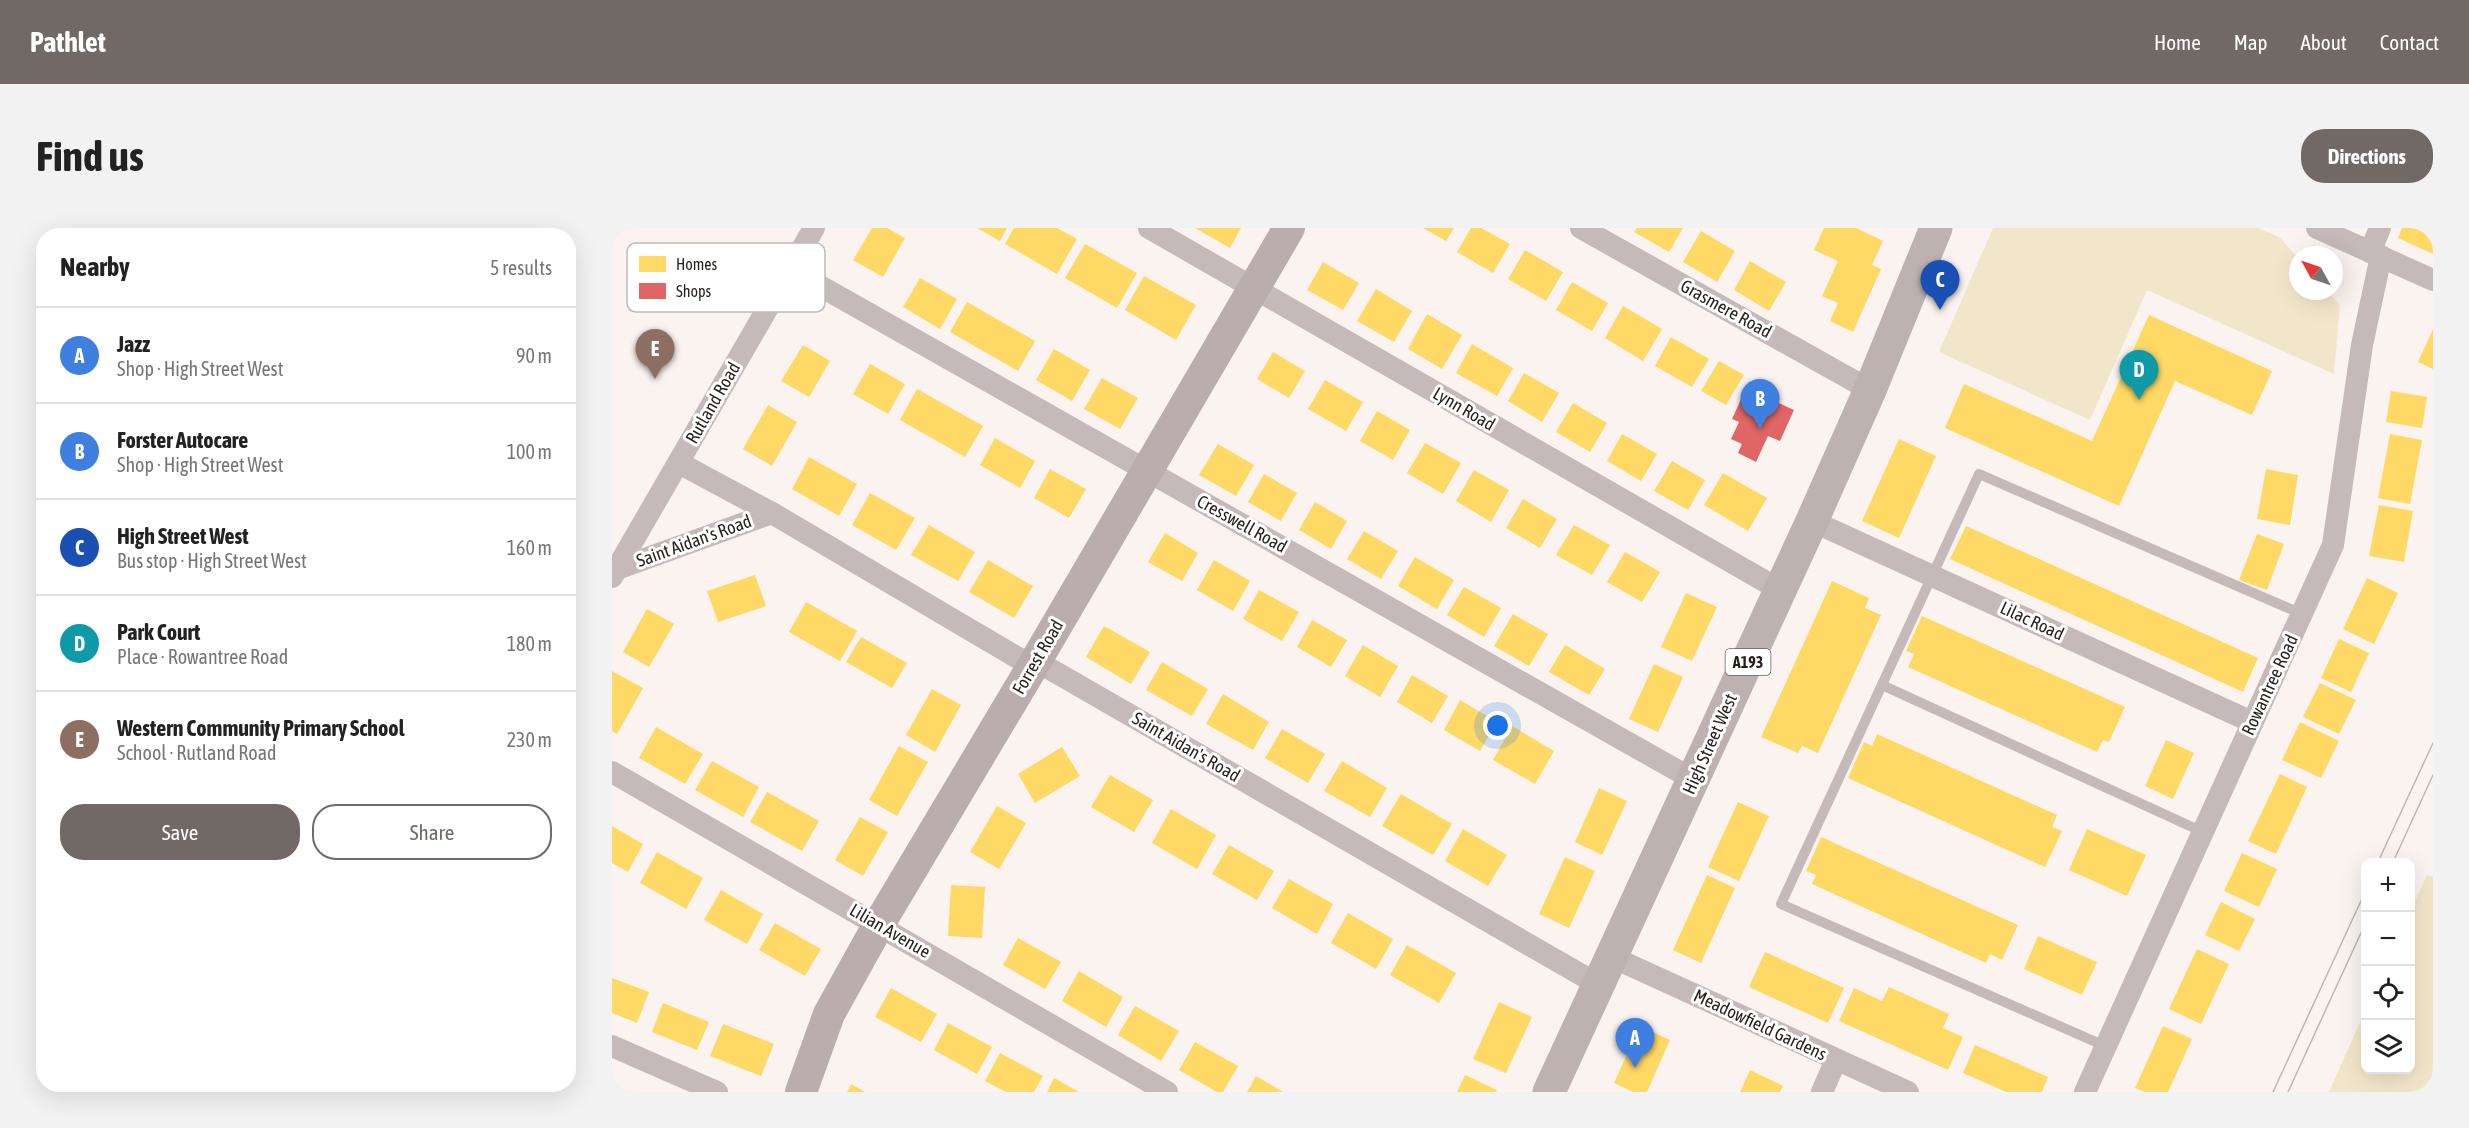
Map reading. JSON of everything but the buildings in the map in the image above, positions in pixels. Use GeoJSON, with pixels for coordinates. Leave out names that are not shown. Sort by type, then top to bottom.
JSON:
{"type":"FeatureCollection","features":[{"type":"Feature","properties":{"kind":"main road","name":"High Street West"},"geometry":{"type":"LineString","coordinates":[[1550,1092],[1812,521],[1870,390],[1936,228]]}},
{"type":"Feature","properties":{"kind":"street","name":"Rutland Road"},"geometry":{"type":"LineString","coordinates":[[805,243],[814,228]]}},
{"type":"Feature","properties":{"kind":"street","name":"Lynn Road"},"geometry":{"type":"LineString","coordinates":[[1149,228],[1780,590]]}},
{"type":"Feature","properties":{"kind":"street","name":"Forrest Road"},"geometry":{"type":"LineString","coordinates":[[801,1092],[829,1014],[879,924],[1289,228]]}},
{"type":"Feature","properties":{"kind":"street","name":"Grasmere Road"},"geometry":{"type":"LineString","coordinates":[[1581,228],[1870,390]]}},
{"type":"Feature","properties":{"kind":"street"},"geometry":{"type":"LineString","coordinates":[[2317,228],[2433,280]]}},
{"type":"Feature","properties":{"kind":"street","name":"Rowantree Road"},"geometry":{"type":"LineString","coordinates":[[2085,1092],[2252,722],[2326,565],[2335,535],[2380,228]]}},
{"type":"Feature","properties":{"kind":"street","name":"Cresswell Road"},"geometry":{"type":"LineString","coordinates":[[825,289],[1694,780]]}},
{"type":"Feature","properties":{"kind":"street","name":"Rutland Road"},"geometry":{"type":"LineString","coordinates":[[614,573],[765,312]]}},
{"type":"Feature","properties":{"kind":"street","name":"Saint Aidan's Road"},"geometry":{"type":"LineString","coordinates":[[679,463],[772,513],[1018,658],[1050,669],[1605,971]]}},
{"type":"Feature","properties":{"kind":"street","name":"Saint Aidan's Road"},"geometry":{"type":"LineString","coordinates":[[614,573],[772,513]]}},
{"type":"Feature","properties":{"kind":"street","name":"Lilac Road"},"geometry":{"type":"LineString","coordinates":[[1812,521],[2252,722]]}},
{"type":"Feature","properties":{"kind":"street","name":"Lilian Avenue"},"geometry":{"type":"LineString","coordinates":[[612,772],[1167,1092]]}},
{"type":"Feature","properties":{"kind":"street","name":"Meadowfield Gardens"},"geometry":{"type":"LineString","coordinates":[[1605,971],[1836,1060],[1908,1092]]}},
{"type":"Feature","properties":{"kind":"street"},"geometry":{"type":"LineString","coordinates":[[612,1046],[717,1092]]}},
{"type":"Feature","properties":{"kind":"street"},"geometry":{"type":"LineString","coordinates":[[1822,1092],[1836,1060]]}},
{"type":"Feature","properties":{"kind":"lane"},"geometry":{"type":"LineString","coordinates":[[2105,1046],[1781,904],[1978,474],[2302,614]]}},
{"type":"Feature","properties":{"kind":"lane"},"geometry":{"type":"LineString","coordinates":[[1882,684],[2203,832]]}},
{"type":"Feature","properties":{"kind":"shaded area"},"geometry":{"type":"Polygon","coordinates":[[[1993,228],[2258,228],[2279,237],[2289,248],[2289,300],[2335,300],[2340,305],[2334,374],[2147,290],[2090,420],[1939,352],[1993,228]]]}},
{"type":"Feature","properties":{"kind":"shaded area"},"geometry":{"type":"Polygon","coordinates":[[[2427,875],[2433,877],[2433,1092],[2329,1092],[2361,1020],[2361,1074],[2415,1074],[2415,901],[2427,875]]]}},
{"type":"Feature","properties":{"kind":"tram line"},"geometry":{"type":"LineString","coordinates":[[2380,858],[2433,743]]}},
{"type":"Feature","properties":{"kind":"tram line"},"geometry":{"type":"LineString","coordinates":[[2395,858],[2433,775]]}},
{"type":"Feature","properties":{"kind":"tram line"},"geometry":{"type":"LineString","coordinates":[[2273,1092],[2361,901]]}},
{"type":"Feature","properties":{"kind":"tram line"},"geometry":{"type":"LineString","coordinates":[[2288,1092],[2361,933]]}},
{"type":"Feature","properties":{"kind":"place","name":"High Street West"},"geometry":{"type":"Point","coordinates":[1940,310]}},
{"type":"Feature","properties":{"kind":"place","name":"Western Community Primary School"},"geometry":{"type":"Point","coordinates":[655,379]}},
{"type":"Feature","properties":{"kind":"place","name":"Park Court"},"geometry":{"type":"Point","coordinates":[2139,400]}},
{"type":"Feature","properties":{"kind":"place","name":"Forster Autocare"},"geometry":{"type":"Point","coordinates":[1760,429]}},
{"type":"Feature","properties":{"kind":"place","name":"Jazz"},"geometry":{"type":"Point","coordinates":[1635,1068]}}]}
